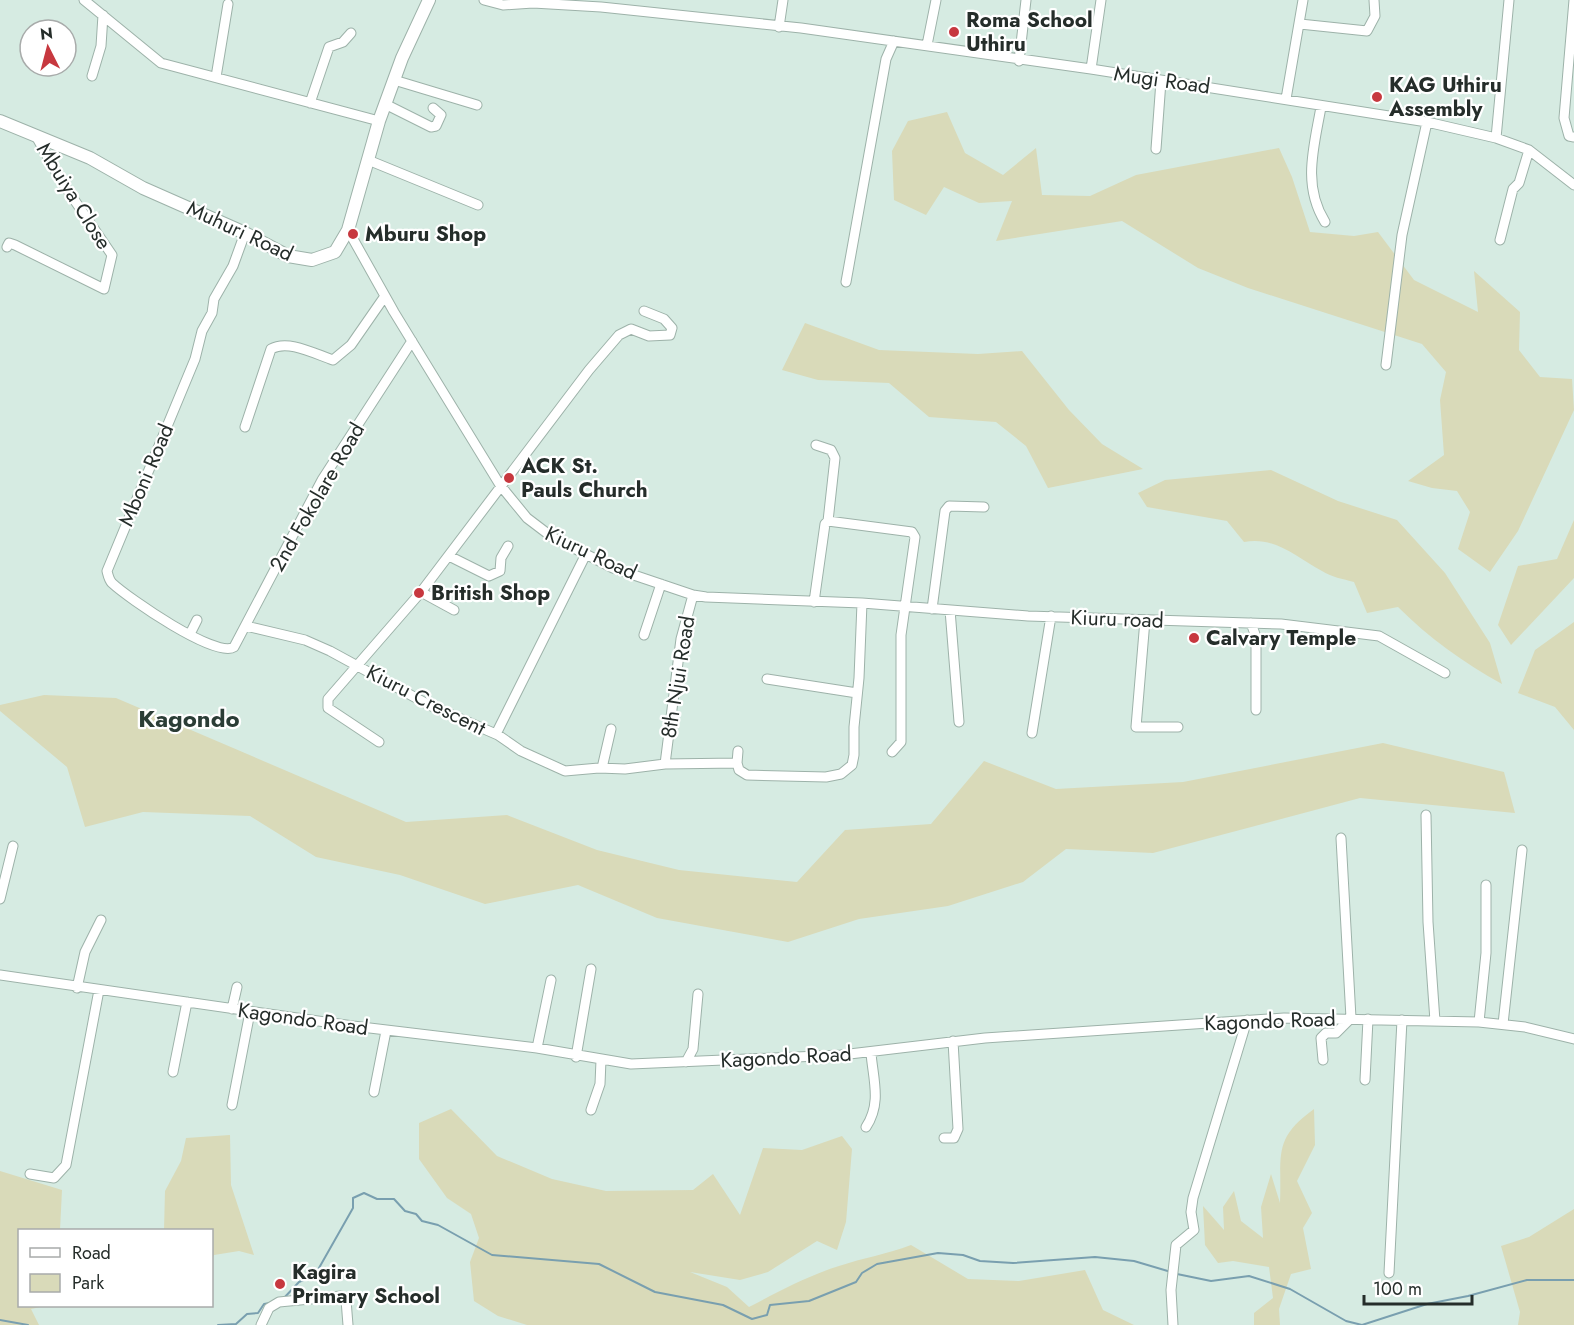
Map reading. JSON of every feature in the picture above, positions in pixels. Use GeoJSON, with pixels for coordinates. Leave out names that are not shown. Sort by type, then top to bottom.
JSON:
{"type":"FeatureCollection","features":[{"type":"Feature","properties":{"kind":"main road","name":"Muhuri Road"},"geometry":{"type":"LineString","coordinates":[[0,121],[90,158],[143,188],[245,233],[288,256],[312,260],[334,252],[348,230],[379,121],[429,0]]}},
{"type":"Feature","properties":{"kind":"street"},"geometry":{"type":"LineString","coordinates":[[84,0],[161,63],[379,121]]}},
{"type":"Feature","properties":{"kind":"street","name":"Mugi Road"},"geometry":{"type":"LineString","coordinates":[[484,0],[503,5],[533,3],[601,7],[801,28],[927,45],[1019,61],[1091,69],[1426,122],[1496,138],[1529,150],[1574,185]]}},
{"type":"Feature","properties":{"kind":"street"},"geometry":{"type":"LineString","coordinates":[[779,27],[783,0]]}},
{"type":"Feature","properties":{"kind":"street"},"geometry":{"type":"LineString","coordinates":[[927,45],[936,0]]}},
{"type":"Feature","properties":{"kind":"street"},"geometry":{"type":"LineString","coordinates":[[1019,61],[1026,0]]}},
{"type":"Feature","properties":{"kind":"street"},"geometry":{"type":"LineString","coordinates":[[1091,69],[1101,0]]}},
{"type":"Feature","properties":{"kind":"street"},"geometry":{"type":"LineString","coordinates":[[1286,99],[1303,0]]}},
{"type":"Feature","properties":{"kind":"street"},"geometry":{"type":"LineString","coordinates":[[1300,24],[1367,31],[1375,16],[1374,0]]}},
{"type":"Feature","properties":{"kind":"street"},"geometry":{"type":"LineString","coordinates":[[1496,138],[1509,0]]}},
{"type":"Feature","properties":{"kind":"street"},"geometry":{"type":"LineString","coordinates":[[1574,0],[1564,118],[1569,136],[1574,137]]}},
{"type":"Feature","properties":{"kind":"street"},"geometry":{"type":"LineString","coordinates":[[216,76],[228,4]]}},
{"type":"Feature","properties":{"kind":"street"},"geometry":{"type":"LineString","coordinates":[[92,76],[101,46],[103,15]]}},
{"type":"Feature","properties":{"kind":"street"},"geometry":{"type":"LineString","coordinates":[[310,103],[329,47],[343,42],[351,33]]}},
{"type":"Feature","properties":{"kind":"street"},"geometry":{"type":"LineString","coordinates":[[846,282],[885,59],[894,42]]}},
{"type":"Feature","properties":{"kind":"street"},"geometry":{"type":"LineString","coordinates":[[394,80],[477,105]]}},
{"type":"Feature","properties":{"kind":"street"},"geometry":{"type":"LineString","coordinates":[[1156,149],[1161,81]]}},
{"type":"Feature","properties":{"kind":"street"},"geometry":{"type":"LineString","coordinates":[[385,104],[431,127],[436,126],[441,115],[433,108]]}},
{"type":"Feature","properties":{"kind":"street"},"geometry":{"type":"LineString","coordinates":[[1321,106],[1310,169],[1311,194],[1325,222]]}},
{"type":"Feature","properties":{"kind":"street"},"geometry":{"type":"LineString","coordinates":[[1386,365],[1402,235],[1426,122]]}},
{"type":"Feature","properties":{"kind":"street","name":"Mbuiya Close"},"geometry":{"type":"LineString","coordinates":[[7,247],[9,243],[15,245],[104,289],[112,255],[60,179],[36,136]]}},
{"type":"Feature","properties":{"kind":"street"},"geometry":{"type":"LineString","coordinates":[[1500,240],[1514,189],[1519,183],[1529,150]]}},
{"type":"Feature","properties":{"kind":"street"},"geometry":{"type":"LineString","coordinates":[[368,160],[478,205]]}},
{"type":"Feature","properties":{"kind":"street","name":"Kiuru Road"},"geometry":{"type":"LineString","coordinates":[[348,230],[385,296],[500,485],[540,530],[613,568],[693,596],[814,602]]}},
{"type":"Feature","properties":{"kind":"street","name":"Mboni Road"},"geometry":{"type":"LineString","coordinates":[[224,649],[155,616],[110,581],[107,571],[195,359],[202,332],[212,313],[214,299],[233,266],[245,233]]}},
{"type":"Feature","properties":{"kind":"street"},"geometry":{"type":"LineString","coordinates":[[245,427],[271,349],[279,345],[288,345],[333,360],[340,356],[385,296]]}},
{"type":"Feature","properties":{"kind":"street"},"geometry":{"type":"LineString","coordinates":[[379,742],[328,708],[328,699],[421,592],[500,485],[619,335],[631,329],[649,336],[670,335],[672,328],[664,319],[644,311]]}},
{"type":"Feature","properties":{"kind":"street","name":"2nd Fokolare Road"},"geometry":{"type":"LineString","coordinates":[[224,649],[234,646],[322,480],[412,341]]}},
{"type":"Feature","properties":{"kind":"street"},"geometry":{"type":"LineString","coordinates":[[814,602],[825,524],[828,522],[835,458],[831,450],[816,445]]}},
{"type":"Feature","properties":{"kind":"street"},"geometry":{"type":"LineString","coordinates":[[932,609],[945,511],[950,506],[984,507]]}},
{"type":"Feature","properties":{"kind":"street"},"geometry":{"type":"LineString","coordinates":[[828,522],[912,532],[915,537],[904,607],[899,705],[901,742],[892,752]]}},
{"type":"Feature","properties":{"kind":"street"},"geometry":{"type":"LineString","coordinates":[[449,556],[489,576],[494,576],[500,571],[501,558],[508,546]]}},
{"type":"Feature","properties":{"kind":"street"},"geometry":{"type":"LineString","coordinates":[[496,734],[586,554]]}},
{"type":"Feature","properties":{"kind":"street"},"geometry":{"type":"LineString","coordinates":[[644,635],[661,584]]}},
{"type":"Feature","properties":{"kind":"street"},"geometry":{"type":"LineString","coordinates":[[421,592],[454,610]]}},
{"type":"Feature","properties":{"kind":"street","name":"8th Njui Road"},"geometry":{"type":"LineString","coordinates":[[665,761],[681,639],[693,596]]}},
{"type":"Feature","properties":{"kind":"street","name":"Kiuru road"},"geometry":{"type":"LineString","coordinates":[[814,602],[862,603],[1052,616],[1281,624],[1379,636],[1445,673]]}},
{"type":"Feature","properties":{"kind":"street"},"geometry":{"type":"LineString","coordinates":[[738,751],[739,770],[747,775],[826,777],[837,776],[847,770],[854,755],[862,603]]}},
{"type":"Feature","properties":{"kind":"street"},"geometry":{"type":"LineString","coordinates":[[950,610],[959,722]]}},
{"type":"Feature","properties":{"kind":"street"},"geometry":{"type":"LineString","coordinates":[[1032,733],[1052,616]]}},
{"type":"Feature","properties":{"kind":"street"},"geometry":{"type":"LineString","coordinates":[[190,634],[196,620]]}},
{"type":"Feature","properties":{"kind":"street"},"geometry":{"type":"LineString","coordinates":[[1145,620],[1137,727],[1178,727]]}},
{"type":"Feature","properties":{"kind":"street"},"geometry":{"type":"LineString","coordinates":[[1251,623],[1256,637],[1256,710]]}},
{"type":"Feature","properties":{"kind":"street","name":"Kiuru Crescent"},"geometry":{"type":"LineString","coordinates":[[246,626],[305,640],[357,665],[429,705],[496,734],[521,751],[565,771],[625,769],[665,761],[737,763]]}},
{"type":"Feature","properties":{"kind":"street"},"geometry":{"type":"LineString","coordinates":[[767,679],[857,693]]}},
{"type":"Feature","properties":{"kind":"street"},"geometry":{"type":"LineString","coordinates":[[602,768],[611,729]]}},
{"type":"Feature","properties":{"kind":"street"},"geometry":{"type":"LineString","coordinates":[[1426,815],[1428,922],[1435,1021]]}},
{"type":"Feature","properties":{"kind":"street"},"geometry":{"type":"LineString","coordinates":[[1323,1060],[1321,1038],[1326,1033],[1336,1033],[1351,1018],[1341,838]]}},
{"type":"Feature","properties":{"kind":"street"},"geometry":{"type":"LineString","coordinates":[[0,899],[13,846]]}},
{"type":"Feature","properties":{"kind":"street"},"geometry":{"type":"LineString","coordinates":[[1503,1024],[1522,850]]}},
{"type":"Feature","properties":{"kind":"street"},"geometry":{"type":"LineString","coordinates":[[1479,1022],[1486,953],[1486,885]]}},
{"type":"Feature","properties":{"kind":"street"},"geometry":{"type":"LineString","coordinates":[[77,987],[85,952],[101,920]]}},
{"type":"Feature","properties":{"kind":"street"},"geometry":{"type":"LineString","coordinates":[[576,1057],[591,969]]}},
{"type":"Feature","properties":{"kind":"street","name":"Kagondo Road"},"geometry":{"type":"LineString","coordinates":[[0,975],[386,1031],[537,1048],[576,1057],[631,1064],[870,1053],[952,1041],[1247,1020],[1351,1018],[1479,1022],[1503,1024],[1574,1039]]}},
{"type":"Feature","properties":{"kind":"street"},"geometry":{"type":"LineString","coordinates":[[537,1048],[551,980]]}},
{"type":"Feature","properties":{"kind":"street"},"geometry":{"type":"LineString","coordinates":[[232,1009],[237,987]]}},
{"type":"Feature","properties":{"kind":"street"},"geometry":{"type":"LineString","coordinates":[[30,1174],[54,1178],[66,1165],[99,990]]}},
{"type":"Feature","properties":{"kind":"street"},"geometry":{"type":"LineString","coordinates":[[687,1062],[693,1049],[698,994]]}},
{"type":"Feature","properties":{"kind":"street"},"geometry":{"type":"LineString","coordinates":[[173,1071],[187,1002]]}},
{"type":"Feature","properties":{"kind":"street"},"geometry":{"type":"LineString","coordinates":[[231,1105],[250,1012]]}},
{"type":"Feature","properties":{"kind":"street"},"geometry":{"type":"LineString","coordinates":[[1365,1080],[1368,1019]]}},
{"type":"Feature","properties":{"kind":"street"},"geometry":{"type":"LineString","coordinates":[[1173,1325],[1171,1290],[1176,1245],[1194,1230],[1191,1212],[1193,1198],[1247,1020]]}},
{"type":"Feature","properties":{"kind":"street"},"geometry":{"type":"LineString","coordinates":[[1389,1273],[1402,1020]]}},
{"type":"Feature","properties":{"kind":"street"},"geometry":{"type":"LineString","coordinates":[[374,1092],[386,1031]]}},
{"type":"Feature","properties":{"kind":"street"},"geometry":{"type":"LineString","coordinates":[[944,1138],[954,1138],[958,1129],[952,1041]]}},
{"type":"Feature","properties":{"kind":"street"},"geometry":{"type":"LineString","coordinates":[[866,1127],[875,1112],[877,1101],[870,1053]]}},
{"type":"Feature","properties":{"kind":"street"},"geometry":{"type":"LineString","coordinates":[[591,1110],[600,1084],[601,1060]]}},
{"type":"Feature","properties":{"kind":"street"},"geometry":{"type":"LineString","coordinates":[[261,1325],[269,1308],[279,1302],[341,1296],[346,1300],[348,1325]]}},
{"type":"Feature","properties":{"kind":"green space"},"geometry":{"type":"Polygon","coordinates":[[[947,112],[965,153],[1003,175],[1036,148],[1042,195],[1090,196],[1136,175],[1279,148],[1292,177],[1310,232],[1354,236],[1378,232],[1414,280],[1478,312],[1474,271],[1520,312],[1519,350],[1540,377],[1572,379],[1574,410],[1518,531],[1490,572],[1458,549],[1470,512],[1457,491],[1432,488],[1408,481],[1444,455],[1440,400],[1446,372],[1422,344],[1248,288],[1198,268],[1122,221],[996,241],[1012,201],[979,203],[944,187],[926,215],[894,200],[892,151],[908,121],[947,112]]]}},
{"type":"Feature","properties":{"kind":"green space"},"geometry":{"type":"Polygon","coordinates":[[[805,323],[879,350],[978,354],[1022,351],[1069,410],[1102,444],[1143,469],[1048,488],[1026,446],[996,422],[929,417],[889,383],[818,380],[782,370],[805,323]]]}},
{"type":"Feature","properties":{"kind":"green space"},"geometry":{"type":"Polygon","coordinates":[[[1271,470],[1338,501],[1397,520],[1445,573],[1490,643],[1502,684],[1447,649],[1398,607],[1367,613],[1354,582],[1326,573],[1275,545],[1266,542],[1244,542],[1227,521],[1147,507],[1138,493],[1165,480],[1271,470]]]}},
{"type":"Feature","properties":{"kind":"green space"},"geometry":{"type":"Polygon","coordinates":[[[1574,520],[1574,578],[1511,645],[1498,625],[1518,566],[1557,559],[1574,520]]]}},
{"type":"Feature","properties":{"kind":"green space"},"geometry":{"type":"Polygon","coordinates":[[[1574,622],[1574,730],[1555,707],[1518,693],[1535,650],[1574,622]]]}},
{"type":"Feature","properties":{"kind":"green space"},"geometry":{"type":"Polygon","coordinates":[[[44,695],[116,698],[406,822],[507,815],[597,850],[679,870],[797,882],[845,830],[931,824],[984,761],[1056,789],[1183,782],[1383,743],[1504,772],[1515,813],[1360,798],[1153,853],[1066,849],[1023,882],[948,906],[859,919],[788,942],[657,918],[578,885],[485,904],[400,875],[316,857],[250,816],[143,812],[85,827],[67,767],[0,711],[0,705],[44,695]]]}},
{"type":"Feature","properties":{"kind":"green space"},"geometry":{"type":"Polygon","coordinates":[[[451,1109],[497,1156],[552,1179],[606,1191],[693,1190],[713,1174],[740,1215],[763,1148],[802,1150],[842,1136],[852,1149],[846,1222],[837,1250],[817,1241],[768,1272],[740,1280],[690,1272],[727,1287],[749,1307],[827,1270],[911,1245],[968,1279],[1019,1281],[1085,1270],[1103,1310],[1134,1325],[527,1325],[498,1316],[474,1301],[470,1262],[479,1238],[471,1214],[447,1198],[419,1159],[419,1123],[451,1109]]]}},
{"type":"Feature","properties":{"kind":"green space"},"geometry":{"type":"Polygon","coordinates":[[[1314,1109],[1315,1145],[1297,1181],[1312,1213],[1303,1228],[1311,1269],[1291,1274],[1279,1309],[1280,1325],[1254,1325],[1254,1313],[1273,1298],[1269,1267],[1233,1261],[1218,1263],[1205,1245],[1203,1206],[1224,1230],[1223,1207],[1234,1191],[1241,1221],[1263,1238],[1261,1207],[1271,1174],[1280,1203],[1281,1161],[1285,1140],[1291,1130],[1314,1109]]]}},
{"type":"Feature","properties":{"kind":"green space"},"geometry":{"type":"Polygon","coordinates":[[[230,1135],[231,1185],[254,1255],[239,1251],[213,1257],[213,1229],[164,1229],[165,1191],[181,1161],[186,1138],[230,1135]]]}},
{"type":"Feature","properties":{"kind":"green space"},"geometry":{"type":"Polygon","coordinates":[[[0,1171],[62,1190],[60,1229],[18,1229],[18,1307],[40,1307],[31,1309],[39,1325],[0,1325],[0,1171]]]}},
{"type":"Feature","properties":{"kind":"green space"},"geometry":{"type":"Polygon","coordinates":[[[1574,1209],[1574,1325],[1518,1325],[1520,1312],[1501,1246],[1529,1237],[1574,1209]]]}},
{"type":"Feature","properties":{"kind":"waterway"},"geometry":{"type":"LineString","coordinates":[[283,1299],[299,1282],[315,1275],[353,1208],[353,1198],[364,1193],[377,1199],[394,1199],[405,1211],[416,1214],[422,1221],[438,1225],[492,1255],[599,1264],[655,1292],[723,1305],[752,1319],[767,1315],[770,1305],[809,1301],[856,1282],[862,1273],[877,1264],[938,1253],[963,1255],[980,1261],[1013,1263],[1095,1257],[1134,1261],[1171,1272]]}},
{"type":"Feature","properties":{"kind":"waterway"},"geometry":{"type":"LineString","coordinates":[[1177,1274],[1211,1281],[1249,1276],[1290,1289],[1346,1321],[1362,1325],[1427,1304],[1527,1280],[1574,1280]]}},
{"type":"Feature","properties":{"kind":"waterway"},"geometry":{"type":"LineString","coordinates":[[218,1325],[236,1324],[247,1314],[258,1313],[264,1304],[270,1303]]}},
{"type":"Feature","properties":{"kind":"waterway"},"geometry":{"type":"LineString","coordinates":[[0,1320],[28,1325]]}},
{"type":"Feature","properties":{"kind":"place","name":"Roma School Uthiru"},"geometry":{"type":"Point","coordinates":[954,32]}},
{"type":"Feature","properties":{"kind":"place","name":"KAG Uthiru Assembly"},"geometry":{"type":"Point","coordinates":[1377,97]}},
{"type":"Feature","properties":{"kind":"place","name":"Mburu Shop"},"geometry":{"type":"Point","coordinates":[353,234]}},
{"type":"Feature","properties":{"kind":"place","name":"ACK St. Pauls Church"},"geometry":{"type":"Point","coordinates":[509,478]}},
{"type":"Feature","properties":{"kind":"place","name":"British Shop"},"geometry":{"type":"Point","coordinates":[419,593]}},
{"type":"Feature","properties":{"kind":"place","name":"Calvary Temple"},"geometry":{"type":"Point","coordinates":[1194,638]}},
{"type":"Feature","properties":{"kind":"place","name":"Kagira Primary School"},"geometry":{"type":"Point","coordinates":[280,1284]}},
{"type":"Feature","properties":{"kind":"district","name":"Kagondo"},"geometry":{"type":"Point","coordinates":[189,718]}}]}
